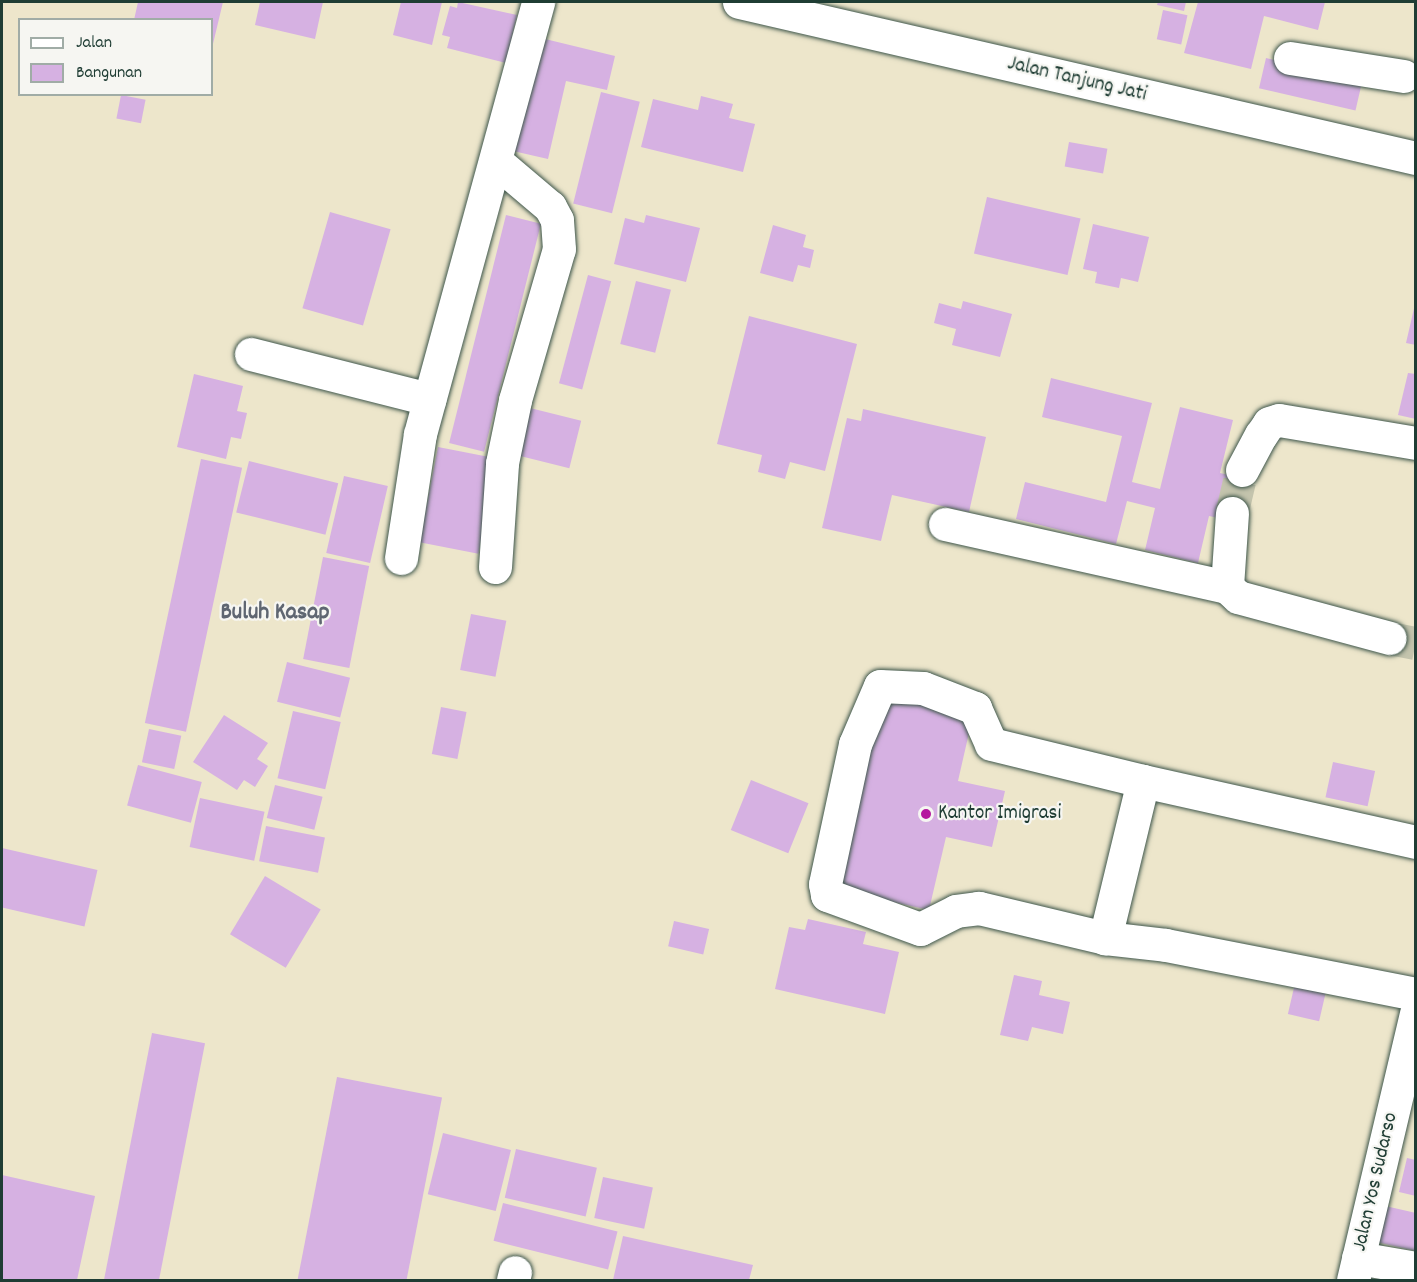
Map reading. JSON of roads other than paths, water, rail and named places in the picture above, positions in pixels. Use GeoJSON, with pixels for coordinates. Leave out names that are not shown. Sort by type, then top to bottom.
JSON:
{"type":"FeatureCollection","features":[{"type":"Feature","properties":{"kind":"street"},"geometry":{"type":"LineString","coordinates":[[400,558],[429,399],[497,162],[538,2]]}},
{"type":"Feature","properties":{"kind":"street","name":"Jalan Tanjung Jati"},"geometry":{"type":"LineString","coordinates":[[739,2],[1416,158]]}},
{"type":"Feature","properties":{"kind":"street"},"geometry":{"type":"LineString","coordinates":[[1290,58],[1412,71]]}},
{"type":"Feature","properties":{"kind":"street"},"geometry":{"type":"LineString","coordinates":[[495,567],[502,463],[512,411],[559,249],[557,219],[550,207],[497,162]]}},
{"type":"Feature","properties":{"kind":"street"},"geometry":{"type":"LineString","coordinates":[[251,354],[429,399]]}},
{"type":"Feature","properties":{"kind":"street"},"geometry":{"type":"LineString","coordinates":[[1242,470],[1260,435],[1269,423],[1279,420],[1416,443]]}},
{"type":"Feature","properties":{"kind":"street"},"geometry":{"type":"LineString","coordinates":[[1227,588],[1232,513]]}},
{"type":"Feature","properties":{"kind":"street"},"geometry":{"type":"LineString","coordinates":[[945,524],[1227,588],[1250,601],[1390,638]]}},
{"type":"Feature","properties":{"kind":"street"},"geometry":{"type":"LineString","coordinates":[[1416,842],[990,744],[975,708],[923,688],[880,686],[874,693],[855,744],[825,884],[827,895],[920,929],[956,911],[979,908],[1105,938],[1166,945],[1416,994]]}},
{"type":"Feature","properties":{"kind":"street"},"geometry":{"type":"LineString","coordinates":[[1105,938],[1143,781]]}},
{"type":"Feature","properties":{"kind":"street","name":"Jalan Yos Sudarso"},"geometry":{"type":"LineString","coordinates":[[1355,1270],[1416,1013]]}},
{"type":"Feature","properties":{"kind":"street"},"geometry":{"type":"LineString","coordinates":[[1355,1270],[1416,1268]]}},
{"type":"Feature","properties":{"kind":"tunnel"},"geometry":{"type":"LineString","coordinates":[[1232,513],[1242,470]]}},
{"type":"Feature","properties":{"kind":"tunnel"},"geometry":{"type":"LineString","coordinates":[[1390,638],[1416,643]]}},
{"type":"Feature","properties":{"kind":"place","name":"Kantor Imigrasi"},"geometry":{"type":"Point","coordinates":[926,814]}},
{"type":"Feature","properties":{"kind":"district","name":"Buluh Kasap"},"geometry":{"type":"Point","coordinates":[275,614]}}]}
